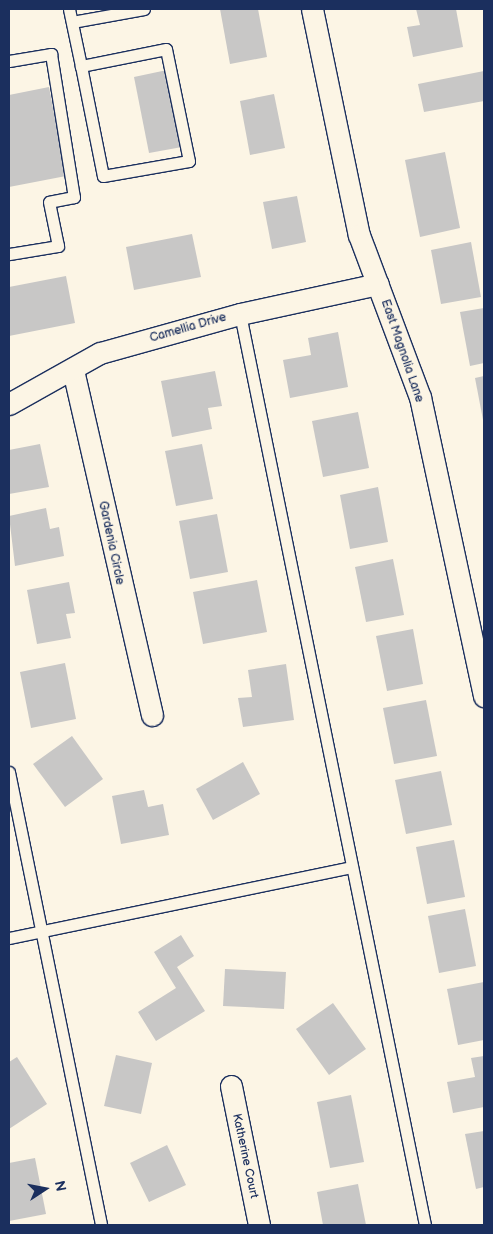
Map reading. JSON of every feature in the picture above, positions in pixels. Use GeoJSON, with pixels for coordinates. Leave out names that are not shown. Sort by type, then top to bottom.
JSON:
{"type":"FeatureCollection","features":[{"type":"Feature","properties":{"kind":"street","name":"East Magnolia Lane"},"geometry":{"type":"LineString","coordinates":[[312,9],[359,235],[420,397],[484,696]]}},
{"type":"Feature","properties":{"kind":"street","name":"Camellia Drive"},"geometry":{"type":"LineString","coordinates":[[9,404],[73,370],[100,353],[240,314],[378,284]]}},
{"type":"Feature","properties":{"kind":"street","name":"Gardenia Circle"},"geometry":{"type":"LineString","coordinates":[[73,370],[152,715]]}},
{"type":"Feature","properties":{"kind":"street","name":"Katherine Court"},"geometry":{"type":"LineString","coordinates":[[230,1086],[259,1225]]}},
{"type":"Feature","properties":{"kind":"lane"},"geometry":{"type":"LineString","coordinates":[[69,9],[104,176],[189,161],[166,49],[81,66]]}},
{"type":"Feature","properties":{"kind":"lane"},"geometry":{"type":"LineString","coordinates":[[72,22],[144,9]]}},
{"type":"Feature","properties":{"kind":"lane"},"geometry":{"type":"LineString","coordinates":[[9,61],[52,54],[74,197],[49,202],[58,246],[9,254]]}},
{"type":"Feature","properties":{"kind":"lane"},"geometry":{"type":"LineString","coordinates":[[240,314],[425,1225]]}},
{"type":"Feature","properties":{"kind":"lane"},"geometry":{"type":"LineString","coordinates":[[9,772],[101,1225]]}},
{"type":"Feature","properties":{"kind":"lane"},"geometry":{"type":"LineString","coordinates":[[9,938],[352,867]]}},
{"type":"Feature","properties":{"kind":"building"},"geometry":{"type":"Polygon","coordinates":[[[220,9],[258,9],[267,57],[230,64],[220,9]]]}},
{"type":"Feature","properties":{"kind":"building"},"geometry":{"type":"Polygon","coordinates":[[[416,9],[456,9],[463,47],[413,57],[407,27],[420,25],[416,9]]]}},
{"type":"Feature","properties":{"kind":"building"},"geometry":{"type":"Polygon","coordinates":[[[167,70],[182,147],[149,153],[134,77],[167,70]]]}},
{"type":"Feature","properties":{"kind":"building"},"geometry":{"type":"Polygon","coordinates":[[[484,71],[484,101],[424,112],[418,84],[484,71]]]}},
{"type":"Feature","properties":{"kind":"building"},"geometry":{"type":"Polygon","coordinates":[[[49,87],[66,176],[9,187],[9,95],[49,87]]]}},
{"type":"Feature","properties":{"kind":"building"},"geometry":{"type":"Polygon","coordinates":[[[274,94],[285,148],[250,155],[240,101],[274,94]]]}},
{"type":"Feature","properties":{"kind":"building"},"geometry":{"type":"Polygon","coordinates":[[[445,152],[460,228],[420,237],[405,160],[445,152]]]}},
{"type":"Feature","properties":{"kind":"building"},"geometry":{"type":"Polygon","coordinates":[[[297,196],[306,242],[272,249],[263,202],[297,196]]]}},
{"type":"Feature","properties":{"kind":"building"},"geometry":{"type":"Polygon","coordinates":[[[192,234],[201,277],[134,290],[126,247],[192,234]]]}},
{"type":"Feature","properties":{"kind":"building"},"geometry":{"type":"Polygon","coordinates":[[[471,242],[481,297],[441,304],[431,250],[471,242]]]}},
{"type":"Feature","properties":{"kind":"building"},"geometry":{"type":"Polygon","coordinates":[[[66,276],[75,323],[9,336],[9,287],[66,276]]]}},
{"type":"Feature","properties":{"kind":"building"},"geometry":{"type":"Polygon","coordinates":[[[484,308],[484,363],[470,366],[460,312],[484,308]]]}},
{"type":"Feature","properties":{"kind":"building"},"geometry":{"type":"Polygon","coordinates":[[[338,332],[348,387],[290,398],[283,360],[311,355],[308,338],[338,332]]]}},
{"type":"Feature","properties":{"kind":"building"},"geometry":{"type":"Polygon","coordinates":[[[215,371],[222,406],[208,408],[212,429],[172,437],[161,381],[215,371]]]}},
{"type":"Feature","properties":{"kind":"building"},"geometry":{"type":"Polygon","coordinates":[[[484,376],[484,420],[483,420],[475,378],[484,376]]]}},
{"type":"Feature","properties":{"kind":"building"},"geometry":{"type":"Polygon","coordinates":[[[358,412],[369,468],[323,477],[312,421],[358,412]]]}},
{"type":"Feature","properties":{"kind":"building"},"geometry":{"type":"Polygon","coordinates":[[[40,444],[49,487],[9,494],[9,450],[40,444]]]}},
{"type":"Feature","properties":{"kind":"building"},"geometry":{"type":"Polygon","coordinates":[[[202,444],[213,499],[176,506],[165,451],[202,444]]]}},
{"type":"Feature","properties":{"kind":"building"},"geometry":{"type":"Polygon","coordinates":[[[378,487],[388,542],[350,549],[340,495],[378,487]]]}},
{"type":"Feature","properties":{"kind":"building"},"geometry":{"type":"Polygon","coordinates":[[[46,508],[50,529],[59,527],[64,556],[15,566],[9,516],[46,508]]]}},
{"type":"Feature","properties":{"kind":"building"},"geometry":{"type":"Polygon","coordinates":[[[217,514],[228,572],[190,579],[179,521],[217,514]]]}},
{"type":"Feature","properties":{"kind":"building"},"geometry":{"type":"Polygon","coordinates":[[[393,559],[404,615],[366,622],[355,567],[393,559]]]}},
{"type":"Feature","properties":{"kind":"building"},"geometry":{"type":"Polygon","coordinates":[[[257,580],[267,632],[203,644],[193,592],[257,580]]]}},
{"type":"Feature","properties":{"kind":"building"},"geometry":{"type":"Polygon","coordinates":[[[69,582],[75,613],[66,614],[71,638],[37,644],[27,590],[69,582]]]}},
{"type":"Feature","properties":{"kind":"building"},"geometry":{"type":"Polygon","coordinates":[[[413,629],[423,684],[387,691],[376,636],[413,629]]]}},
{"type":"Feature","properties":{"kind":"building"},"geometry":{"type":"Polygon","coordinates":[[[65,663],[76,719],[31,728],[20,672],[65,663]]]}},
{"type":"Feature","properties":{"kind":"building"},"geometry":{"type":"Polygon","coordinates":[[[286,664],[294,720],[243,727],[238,698],[252,697],[248,670],[286,664]]]}},
{"type":"Feature","properties":{"kind":"building"},"geometry":{"type":"Polygon","coordinates":[[[426,700],[437,756],[394,764],[383,708],[426,700]]]}},
{"type":"Feature","properties":{"kind":"building"},"geometry":{"type":"Polygon","coordinates":[[[72,736],[103,779],[65,807],[33,764],[72,736]]]}},
{"type":"Feature","properties":{"kind":"building"},"geometry":{"type":"Polygon","coordinates":[[[243,762],[260,794],[213,820],[196,789],[243,762]]]}},
{"type":"Feature","properties":{"kind":"building"},"geometry":{"type":"Polygon","coordinates":[[[441,771],[452,825],[406,834],[395,780],[441,771]]]}},
{"type":"Feature","properties":{"kind":"building"},"geometry":{"type":"Polygon","coordinates":[[[144,790],[148,807],[163,804],[169,835],[121,844],[112,796],[144,790]]]}},
{"type":"Feature","properties":{"kind":"building"},"geometry":{"type":"Polygon","coordinates":[[[454,840],[465,897],[427,904],[416,847],[454,840]]]}},
{"type":"Feature","properties":{"kind":"building"},"geometry":{"type":"Polygon","coordinates":[[[465,909],[476,966],[439,973],[428,916],[465,909]]]}},
{"type":"Feature","properties":{"kind":"building"},"geometry":{"type":"Polygon","coordinates":[[[181,935],[194,956],[177,967],[205,1011],[156,1041],[138,1012],[176,988],[154,952],[181,935]]]}},
{"type":"Feature","properties":{"kind":"building"},"geometry":{"type":"Polygon","coordinates":[[[225,969],[286,972],[284,1009],[223,1006],[225,969]]]}},
{"type":"Feature","properties":{"kind":"building"},"geometry":{"type":"Polygon","coordinates":[[[484,982],[484,1040],[458,1045],[447,989],[484,982]]]}},
{"type":"Feature","properties":{"kind":"building"},"geometry":{"type":"Polygon","coordinates":[[[333,1003],[366,1049],[329,1075],[296,1029],[333,1003]]]}},
{"type":"Feature","properties":{"kind":"building"},"geometry":{"type":"Polygon","coordinates":[[[116,1055],[152,1063],[141,1114],[104,1106],[116,1055]]]}},
{"type":"Feature","properties":{"kind":"building"},"geometry":{"type":"Polygon","coordinates":[[[484,1056],[484,1107],[453,1113],[447,1082],[475,1077],[471,1058],[484,1056]]]}},
{"type":"Feature","properties":{"kind":"building"},"geometry":{"type":"Polygon","coordinates":[[[17,1057],[47,1104],[9,1129],[9,1062],[17,1057]]]}},
{"type":"Feature","properties":{"kind":"building"},"geometry":{"type":"Polygon","coordinates":[[[351,1095],[364,1162],[330,1168],[317,1102],[351,1095]]]}},
{"type":"Feature","properties":{"kind":"building"},"geometry":{"type":"Polygon","coordinates":[[[484,1131],[484,1187],[476,1189],[465,1134],[484,1131]]]}},
{"type":"Feature","properties":{"kind":"building"},"geometry":{"type":"Polygon","coordinates":[[[167,1145],[186,1185],[149,1202],[130,1163],[167,1145]]]}},
{"type":"Feature","properties":{"kind":"building"},"geometry":{"type":"Polygon","coordinates":[[[35,1158],[46,1214],[9,1221],[9,1163],[35,1158]]]}},
{"type":"Feature","properties":{"kind":"building"},"geometry":{"type":"Polygon","coordinates":[[[358,1184],[366,1225],[323,1225],[317,1192],[358,1184]]]}}]}
